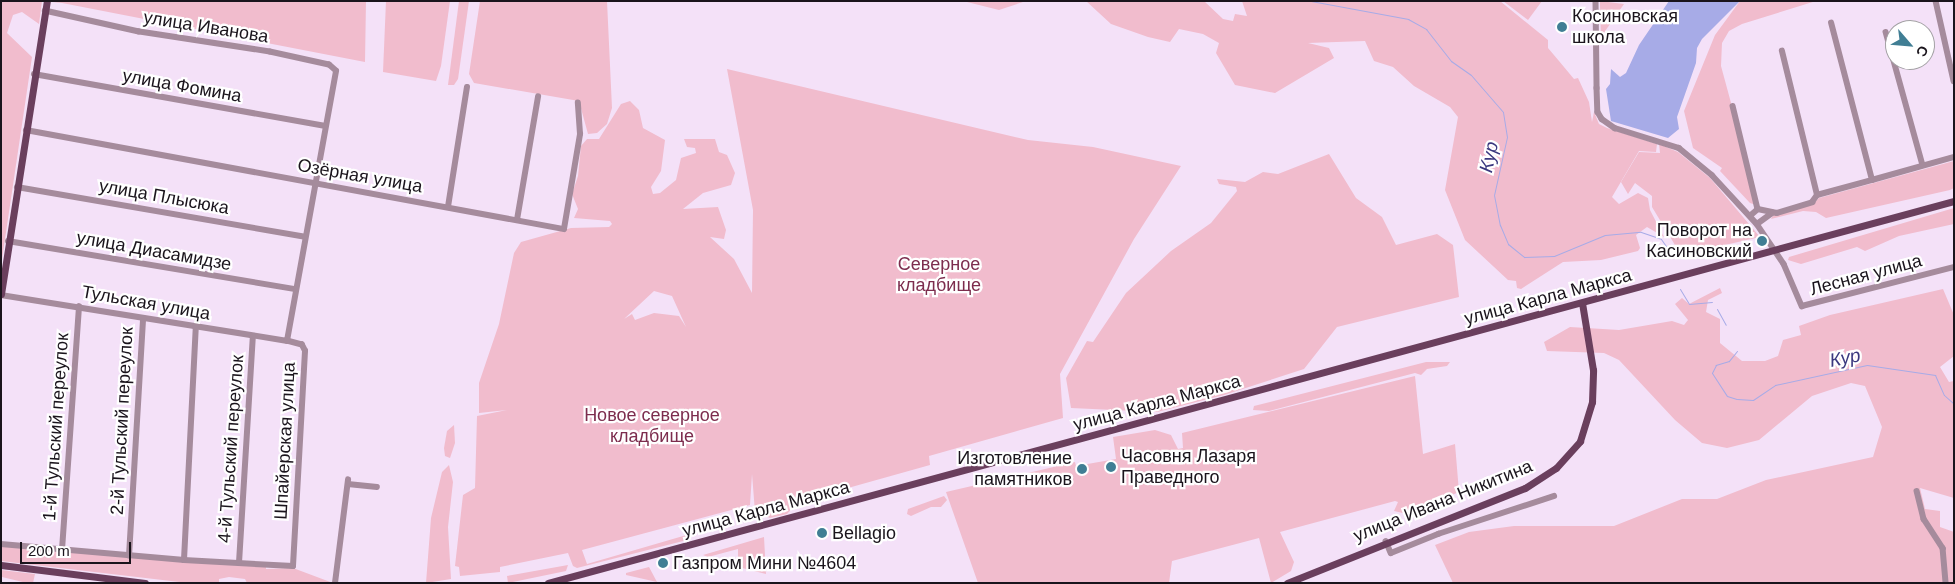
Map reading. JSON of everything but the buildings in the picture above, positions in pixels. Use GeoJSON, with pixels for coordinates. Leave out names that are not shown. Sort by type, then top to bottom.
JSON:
{"type":"FeatureCollection","features":[{"type":"Feature","properties":{"kind":"main road"},"geometry":{"type":"LineString","coordinates":[[1,294],[46,1]]}},
{"type":"Feature","properties":{"kind":"main road","name":"улица Карла Маркса"},"geometry":{"type":"LineString","coordinates":[[548,583],[1954,202]]}},
{"type":"Feature","properties":{"kind":"main road","name":"улица Ивана Никитина"},"geometry":{"type":"LineString","coordinates":[[1287,583],[1386,541],[1526,488],[1556,468],[1572,452],[1586,427],[1594,386],[1582,303]]}},
{"type":"Feature","properties":{"kind":"main road"},"geometry":{"type":"LineString","coordinates":[[1,565],[147,581]]}},
{"type":"Feature","properties":{"kind":"street"},"geometry":{"type":"LineString","coordinates":[[1596,1],[1596,88],[1598,112],[1608,125],[1679,148],[1712,175],[1751,215],[1773,251]]}},
{"type":"Feature","properties":{"kind":"street"},"geometry":{"type":"LineString","coordinates":[[1936,1],[1943,40],[1954,81]]}},
{"type":"Feature","properties":{"kind":"street","name":"улица Иванова"},"geometry":{"type":"LineString","coordinates":[[45,10],[139,32],[270,52],[333,66]]}},
{"type":"Feature","properties":{"kind":"street"},"geometry":{"type":"LineString","coordinates":[[1831,23],[1872,180]]}},
{"type":"Feature","properties":{"kind":"street"},"geometry":{"type":"LineString","coordinates":[[1782,51],[1817,195]]}},
{"type":"Feature","properties":{"kind":"street","name":"Шпайерская улица"},"geometry":{"type":"LineString","coordinates":[[239,564],[293,566],[305,351],[299,344],[287,342],[324,126],[336,72],[333,66]]}},
{"type":"Feature","properties":{"kind":"street"},"geometry":{"type":"LineString","coordinates":[[1896,70],[1923,165]]}},
{"type":"Feature","properties":{"kind":"street","name":"улица Фомина"},"geometry":{"type":"LineString","coordinates":[[34,74],[324,126]]}},
{"type":"Feature","properties":{"kind":"street"},"geometry":{"type":"LineString","coordinates":[[448,207],[467,87]]}},
{"type":"Feature","properties":{"kind":"street"},"geometry":{"type":"LineString","coordinates":[[517,220],[538,97]]}},
{"type":"Feature","properties":{"kind":"street","name":"Озёрная улица"},"geometry":{"type":"LineString","coordinates":[[26,130],[564,229],[580,134],[578,103]]}},
{"type":"Feature","properties":{"kind":"street"},"geometry":{"type":"LineString","coordinates":[[1733,106],[1758,209]]}},
{"type":"Feature","properties":{"kind":"street"},"geometry":{"type":"LineString","coordinates":[[1757,224],[1772,213],[1812,202],[1817,195],[1954,157]]}},
{"type":"Feature","properties":{"kind":"street","name":"улица Плысюка"},"geometry":{"type":"LineString","coordinates":[[17,187],[305,236]]}},
{"type":"Feature","properties":{"kind":"street"},"geometry":{"type":"LineString","coordinates":[[1751,215],[1758,209]]}},
{"type":"Feature","properties":{"kind":"street"},"geometry":{"type":"LineString","coordinates":[[1758,209],[1772,213]]}},
{"type":"Feature","properties":{"kind":"street","name":"улица Диасамидзе"},"geometry":{"type":"LineString","coordinates":[[8,241],[295,289]]}},
{"type":"Feature","properties":{"kind":"street","name":"Лесная улица"},"geometry":{"type":"LineString","coordinates":[[1773,251],[1784,264],[1798,302],[1806,306],[1954,267]]}},
{"type":"Feature","properties":{"kind":"street","name":"Тульская улица"},"geometry":{"type":"LineString","coordinates":[[1,294],[287,342]]}},
{"type":"Feature","properties":{"kind":"street","name":"1-й Тульский переулок"},"geometry":{"type":"LineString","coordinates":[[62,550],[79,307]]}},
{"type":"Feature","properties":{"kind":"street","name":"2-й Тульский переулок"},"geometry":{"type":"LineString","coordinates":[[129,556],[142,318]]}},
{"type":"Feature","properties":{"kind":"street"},"geometry":{"type":"LineString","coordinates":[[184,560],[196,326]]}},
{"type":"Feature","properties":{"kind":"street","name":"4-й Тульский переулок"},"geometry":{"type":"LineString","coordinates":[[239,564],[252,336]]}},
{"type":"Feature","properties":{"kind":"street"},"geometry":{"type":"LineString","coordinates":[[335,583],[348,482],[378,487]]}},
{"type":"Feature","properties":{"kind":"street"},"geometry":{"type":"LineString","coordinates":[[1917,491],[1924,519],[1944,548],[1946,583]]}},
{"type":"Feature","properties":{"kind":"street"},"geometry":{"type":"LineString","coordinates":[[1386,541],[1391,553],[1438,534],[1554,496]]}},
{"type":"Feature","properties":{"kind":"street"},"geometry":{"type":"LineString","coordinates":[[1,544],[239,564]]}},
{"type":"Feature","properties":{"kind":"street"},"geometry":{"type":"LineString","coordinates":[[1945,576],[1954,578]]}},
{"type":"Feature","properties":{"kind":"green space"},"geometry":{"type":"Polygon","coordinates":[[[1,1],[42,1],[39,24],[22,12],[13,15],[7,33],[32,57],[1,266],[1,1]]]}},
{"type":"Feature","properties":{"kind":"green space"},"geometry":{"type":"Polygon","coordinates":[[[42,1],[366,1],[365,62],[62,3],[42,1]]]}},
{"type":"Feature","properties":{"kind":"green space"},"geometry":{"type":"Polygon","coordinates":[[[386,1],[450,1],[441,66],[436,81],[383,72],[386,1]]]}},
{"type":"Feature","properties":{"kind":"green space"},"geometry":{"type":"Polygon","coordinates":[[[459,1],[469,1],[458,79],[454,85],[448,85],[459,1]]]}},
{"type":"Feature","properties":{"kind":"green space"},"geometry":{"type":"Polygon","coordinates":[[[480,1],[607,1],[612,108],[607,124],[597,133],[588,134],[579,101],[474,83],[469,74],[480,1]]]}},
{"type":"Feature","properties":{"kind":"green space"},"geometry":{"type":"Polygon","coordinates":[[[963,1],[1026,1],[999,10],[963,1]]]}},
{"type":"Feature","properties":{"kind":"green space"},"geometry":{"type":"Polygon","coordinates":[[[1086,1],[1204,1],[1223,19],[1233,21],[1235,14],[1247,16],[1242,1],[1500,1],[1548,40],[1548,48],[1574,79],[1578,78],[1589,102],[1592,122],[1594,112],[1599,124],[1657,144],[1656,152],[1639,151],[1612,197],[1619,204],[1638,193],[1648,198],[1650,210],[1664,237],[1647,227],[1636,235],[1640,248],[1638,251],[1601,260],[1563,262],[1521,289],[1517,288],[1516,281],[1508,280],[1465,240],[1445,190],[1458,117],[1450,107],[1414,86],[1393,67],[1374,61],[1365,41],[1308,43],[1329,48],[1334,58],[1275,93],[1235,85],[1216,53],[1219,43],[1203,34],[1179,29],[1170,42],[1148,37],[1111,24],[1086,1]]]}},
{"type":"Feature","properties":{"kind":"green space"},"geometry":{"type":"Polygon","coordinates":[[[1503,1],[1542,1],[1528,20],[1503,1]]]}},
{"type":"Feature","properties":{"kind":"green space"},"geometry":{"type":"Polygon","coordinates":[[[1600,1],[1624,4],[1601,37],[1600,6],[1600,1]]]}},
{"type":"Feature","properties":{"kind":"green space"},"geometry":{"type":"Polygon","coordinates":[[[1740,1],[1816,1],[1742,24],[1729,31],[1722,43],[1721,66],[1759,206],[1750,203],[1720,171],[1722,168],[1693,148],[1684,111],[1715,35],[1740,1]]]}},
{"type":"Feature","properties":{"kind":"green space"},"geometry":{"type":"Polygon","coordinates":[[[727,69],[1028,140],[1093,147],[1181,166],[1134,239],[1060,374],[1063,418],[929,456],[930,465],[798,502],[787,514],[770,518],[755,512],[752,474],[750,505],[582,550],[587,564],[690,534],[691,539],[577,568],[573,566],[568,553],[500,567],[500,572],[460,576],[459,567],[455,566],[463,495],[475,488],[477,416],[507,410],[479,413],[479,383],[499,324],[514,253],[521,242],[571,228],[609,227],[612,224],[610,221],[574,218],[578,209],[572,194],[578,176],[581,146],[587,139],[599,139],[621,104],[630,101],[639,110],[643,128],[665,140],[661,171],[651,187],[653,194],[660,193],[676,180],[681,158],[696,153],[695,148],[687,147],[684,139],[715,139],[719,152],[727,155],[735,173],[731,185],[703,193],[683,209],[718,207],[726,230],[724,239],[710,237],[734,259],[752,293],[753,210],[727,69]],[[654,291],[624,319],[632,314],[635,320],[654,313],[679,316],[686,327],[672,296],[654,291]]]}},
{"type":"Feature","properties":{"kind":"green space"},"geometry":{"type":"Polygon","coordinates":[[[1659,144],[1678,152],[1710,178],[1760,237],[1681,255],[1652,207],[1652,196],[1635,183],[1628,194],[1621,182],[1639,152],[1660,153],[1659,144]]]}},
{"type":"Feature","properties":{"kind":"green space"},"geometry":{"type":"Polygon","coordinates":[[[1329,154],[1356,198],[1382,217],[1396,245],[1437,234],[1453,245],[1459,297],[1337,327],[1304,369],[1224,395],[1157,412],[1071,408],[1066,378],[1087,341],[1093,342],[1126,293],[1171,251],[1211,223],[1237,191],[1236,187],[1219,184],[1217,179],[1245,182],[1263,172],[1278,174],[1329,154]]]}},
{"type":"Feature","properties":{"kind":"green space"},"geometry":{"type":"Polygon","coordinates":[[[1954,161],[1954,188],[1950,190],[1826,218],[1816,212],[1803,211],[1771,219],[1774,214],[1814,203],[1819,198],[1954,161]]]}},
{"type":"Feature","properties":{"kind":"green space"},"geometry":{"type":"Polygon","coordinates":[[[1954,208],[1954,224],[1899,236],[1865,251],[1857,247],[1801,264],[1788,260],[1789,257],[1954,208]]]}},
{"type":"Feature","properties":{"kind":"green space"},"geometry":{"type":"Polygon","coordinates":[[[1720,288],[1722,293],[1708,300],[1706,312],[1720,319],[1720,343],[1742,361],[1765,361],[1778,356],[1783,340],[1801,335],[1799,326],[1830,315],[1943,289],[1954,315],[1954,356],[1940,367],[1949,382],[1954,381],[1954,498],[1920,488],[1925,509],[1940,511],[1940,527],[1954,532],[1954,583],[1453,583],[1435,545],[1469,532],[1514,526],[1614,526],[1682,499],[1717,499],[1766,480],[1873,457],[1882,427],[1865,386],[1851,383],[1812,396],[1759,440],[1727,448],[1702,443],[1675,420],[1619,360],[1604,353],[1547,351],[1544,342],[1570,327],[1619,330],[1672,321],[1684,325],[1688,320],[1675,304],[1682,298],[1689,304],[1720,288]]]}},
{"type":"Feature","properties":{"kind":"green space"},"geometry":{"type":"Polygon","coordinates":[[[1426,362],[1450,362],[1447,366],[1427,369],[1421,375],[1415,373],[1269,411],[1253,410],[1254,406],[1426,362]]]}},
{"type":"Feature","properties":{"kind":"green space"},"geometry":{"type":"Polygon","coordinates":[[[1415,376],[1423,454],[1455,444],[1459,492],[1407,514],[1394,511],[1398,502],[1395,501],[1280,532],[1294,562],[1291,571],[1271,583],[1259,538],[1172,561],[1169,583],[978,583],[946,492],[1075,462],[1076,466],[1116,459],[1113,437],[1155,430],[1171,435],[1178,449],[1183,448],[1182,433],[1415,376]]]}},
{"type":"Feature","properties":{"kind":"green space"},"geometry":{"type":"Polygon","coordinates":[[[454,425],[455,443],[450,458],[445,456],[444,448],[447,431],[454,425]]]}},
{"type":"Feature","properties":{"kind":"green space"},"geometry":{"type":"Polygon","coordinates":[[[449,465],[453,482],[448,527],[451,579],[426,583],[431,518],[442,472],[449,465]]]}},
{"type":"Feature","properties":{"kind":"green space"},"geometry":{"type":"Polygon","coordinates":[[[944,496],[947,500],[941,507],[931,507],[911,516],[907,514],[908,509],[944,496]]]}},
{"type":"Feature","properties":{"kind":"green space"},"geometry":{"type":"Polygon","coordinates":[[[764,537],[766,574],[738,567],[738,549],[708,557],[703,555],[764,537]]]}},
{"type":"Feature","properties":{"kind":"green space"},"geometry":{"type":"Polygon","coordinates":[[[1,545],[266,566],[266,569],[293,568],[333,583],[247,583],[245,579],[229,577],[219,579],[219,583],[188,583],[1,561],[1,545]]]}},
{"type":"Feature","properties":{"kind":"green space"},"geometry":{"type":"Polygon","coordinates":[[[568,565],[566,571],[508,583],[507,576],[568,565]]]}},
{"type":"Feature","properties":{"kind":"green space"},"geometry":{"type":"Polygon","coordinates":[[[649,567],[657,582],[626,575],[626,573],[649,567]]]}},
{"type":"Feature","properties":{"kind":"green space"},"geometry":{"type":"Polygon","coordinates":[[[1,570],[35,574],[33,583],[2,577],[1,570]]]}},
{"type":"Feature","properties":{"kind":"water"},"geometry":{"type":"Polygon","coordinates":[[[1669,1],[1740,1],[1702,39],[1697,48],[1696,63],[1677,117],[1679,129],[1668,138],[1611,121],[1606,89],[1610,84],[1611,69],[1620,77],[1626,73],[1639,45],[1669,1]]]}},
{"type":"Feature","properties":{"kind":"waterway","name":"Кур"},"geometry":{"type":"LineString","coordinates":[[1311,1],[1408,19],[1426,29],[1451,61],[1471,75],[1503,112],[1507,137],[1494,195],[1500,225],[1508,244],[1524,257],[1554,256],[1605,235],[1641,232],[1661,239],[1670,252]]}},
{"type":"Feature","properties":{"kind":"waterway"},"geometry":{"type":"LineString","coordinates":[[1680,289],[1689,304],[1712,302]]}},
{"type":"Feature","properties":{"kind":"waterway","name":"Кур"},"geometry":{"type":"LineString","coordinates":[[1717,309],[1726,325]]}},
{"type":"Feature","properties":{"kind":"waterway","name":"Кур"},"geometry":{"type":"LineString","coordinates":[[1737,351],[1729,361],[1716,365],[1712,373],[1727,396],[1737,399],[1753,400],[1775,385],[1867,365],[1935,375],[1944,395],[1954,404]]}},
{"type":"Feature","properties":{"kind":"place","name":"Косиновская школа"},"geometry":{"type":"Point","coordinates":[1562,27]}},
{"type":"Feature","properties":{"kind":"place","name":"Поворот на Касиновский"},"geometry":{"type":"Point","coordinates":[1762,241]}},
{"type":"Feature","properties":{"kind":"place","name":"Часовня Лазаря Праведного"},"geometry":{"type":"Point","coordinates":[1111,467]}},
{"type":"Feature","properties":{"kind":"place","name":"Изготовление памятников"},"geometry":{"type":"Point","coordinates":[1082,469]}},
{"type":"Feature","properties":{"kind":"place","name":"Bellagio"},"geometry":{"type":"Point","coordinates":[822,533]}},
{"type":"Feature","properties":{"kind":"place","name":"Газпром Мини №4604"},"geometry":{"type":"Point","coordinates":[663,563]}},
{"type":"Feature","properties":{"kind":"park label","name":"Северное кладбище"},"geometry":{"type":"Point","coordinates":[939,275]}},
{"type":"Feature","properties":{"kind":"park label","name":"Новое северное кладбище"},"geometry":{"type":"Point","coordinates":[652,426]}}]}
